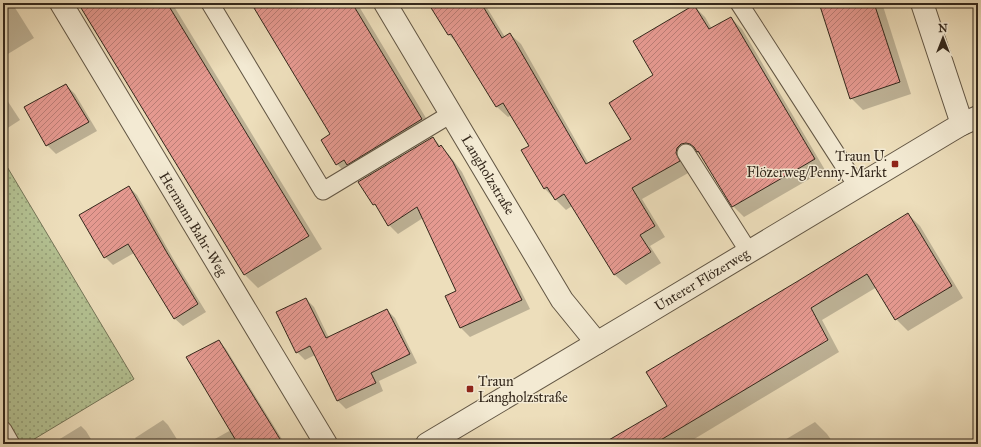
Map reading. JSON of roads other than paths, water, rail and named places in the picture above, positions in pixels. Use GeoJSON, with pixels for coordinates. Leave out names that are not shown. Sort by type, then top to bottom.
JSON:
{"type":"FeatureCollection","features":[{"type":"Feature","properties":{"kind":"street","name":"Hermann Bahr-Weg"},"geometry":{"type":"LineString","coordinates":[[61,3],[326,444]]}},
{"type":"Feature","properties":{"kind":"street","name":"Langholzstraße"},"geometry":{"type":"LineString","coordinates":[[385,3],[562,300],[598,343]]}},
{"type":"Feature","properties":{"kind":"street"},"geometry":{"type":"LineString","coordinates":[[922,3],[970,120]]}},
{"type":"Feature","properties":{"kind":"street","name":"Unterer Flözerweg"},"geometry":{"type":"LineString","coordinates":[[427,444],[598,343],[857,186],[970,120]]}},
{"type":"Feature","properties":{"kind":"lane"},"geometry":{"type":"LineString","coordinates":[[210,3],[323,191],[451,114]]}},
{"type":"Feature","properties":{"kind":"lane"},"geometry":{"type":"LineString","coordinates":[[739,3],[857,186]]}},
{"type":"Feature","properties":{"kind":"lane"},"geometry":{"type":"LineString","coordinates":[[686,153],[749,252]]}},
{"type":"Feature","properties":{"kind":"lane"},"geometry":{"type":"LineString","coordinates":[[3,430],[11,444]]}},
{"type":"Feature","properties":{"kind":"place","name":"Traun U. Flözerweg/Penny-Markt"},"geometry":{"type":"Point","coordinates":[895,164]}},
{"type":"Feature","properties":{"kind":"place","name":"Traun Langholzstraße"},"geometry":{"type":"Point","coordinates":[470,389]}}]}
